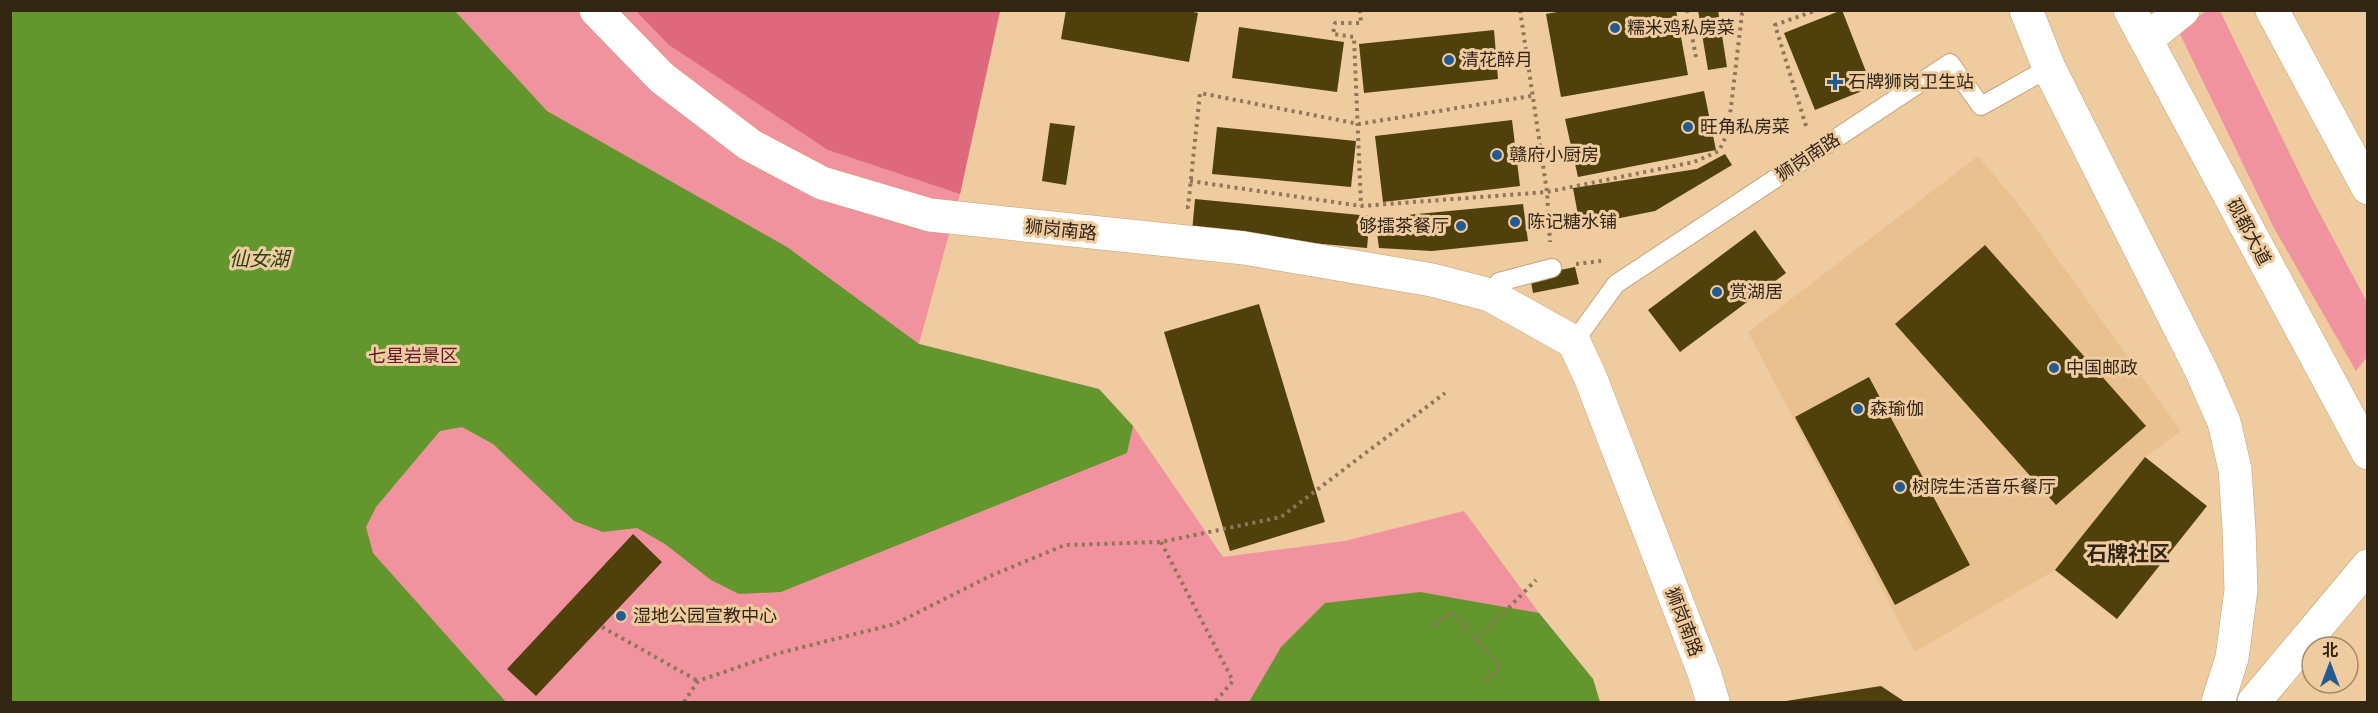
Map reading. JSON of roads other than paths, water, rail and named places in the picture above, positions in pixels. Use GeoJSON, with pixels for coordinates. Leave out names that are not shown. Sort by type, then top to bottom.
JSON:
{"type":"FeatureCollection","features":[{"type":"Feature","properties":{"kind":"street","name":"狮岗南路"},"geometry":{"type":"LineString","coordinates":[[596,10],[662,78],[750,146],[822,183],[930,215],[1244,249],[1432,280],[1490,295],[1574,342],[1591,379],[1705,675],[1713,702]]}},
{"type":"Feature","properties":{"kind":"street"},"geometry":{"type":"LineString","coordinates":[[2026,10],[2049,68],[2202,372],[2224,422],[2235,469],[2241,590],[2232,658],[2218,702]]}},
{"type":"Feature","properties":{"kind":"street"},"geometry":{"type":"LineString","coordinates":[[2115,10],[2146,40],[2183,10]]}},
{"type":"Feature","properties":{"kind":"street","name":"砚都大道"},"geometry":{"type":"LineString","coordinates":[[2130,10],[2367,453]]}},
{"type":"Feature","properties":{"kind":"street"},"geometry":{"type":"LineString","coordinates":[[2272,10],[2367,188]]}},
{"type":"Feature","properties":{"kind":"street"},"geometry":{"type":"LineString","coordinates":[[2254,702],[2367,566]]}},
{"type":"Feature","properties":{"kind":"lane","name":"狮岗南路"},"geometry":{"type":"LineString","coordinates":[[1574,342],[1616,284],[1950,63],[1981,106],[2049,68]]}},
{"type":"Feature","properties":{"kind":"lane"},"geometry":{"type":"LineString","coordinates":[[1490,295],[1500,282],[1552,268]]}},
{"type":"Feature","properties":{"kind":"water","name":"仙女湖"},"geometry":{"type":"Polygon","coordinates":[[[10,11],[455,11],[547,111],[787,247],[919,344],[1099,389],[1133,426],[1127,453],[781,592],[739,594],[711,580],[665,544],[637,528],[603,532],[574,521],[493,444],[462,427],[440,431],[376,507],[366,527],[373,553],[506,702],[11,702],[10,11]]]}},
{"type":"Feature","properties":{"kind":"water"},"geometry":{"type":"Polygon","coordinates":[[[1420,592],[1539,613],[1593,679],[1600,702],[1249,702],[1281,647],[1325,603],[1420,592]]]}},
{"type":"Feature","properties":{"kind":"place","name":"糯米鸡私房菜"},"geometry":{"type":"Point","coordinates":[1615,28]}},
{"type":"Feature","properties":{"kind":"place","name":"清花醉月"},"geometry":{"type":"Point","coordinates":[1449,60]}},
{"type":"Feature","properties":{"kind":"place","name":"石牌狮岗卫生站"},"geometry":{"type":"Point","coordinates":[1835,82]}},
{"type":"Feature","properties":{"kind":"place","name":"旺角私房菜"},"geometry":{"type":"Point","coordinates":[1688,127]}},
{"type":"Feature","properties":{"kind":"place","name":"赣府小厨房"},"geometry":{"type":"Point","coordinates":[1497,155]}},
{"type":"Feature","properties":{"kind":"place","name":"陈记糖水铺"},"geometry":{"type":"Point","coordinates":[1515,222]}},
{"type":"Feature","properties":{"kind":"place","name":"够擂茶餐厅"},"geometry":{"type":"Point","coordinates":[1461,226]}},
{"type":"Feature","properties":{"kind":"place","name":"赏湖居"},"geometry":{"type":"Point","coordinates":[1717,292]}},
{"type":"Feature","properties":{"kind":"place","name":"中国邮政"},"geometry":{"type":"Point","coordinates":[2054,368]}},
{"type":"Feature","properties":{"kind":"place","name":"森瑜伽"},"geometry":{"type":"Point","coordinates":[1858,409]}},
{"type":"Feature","properties":{"kind":"place","name":"树院生活音乐餐厅"},"geometry":{"type":"Point","coordinates":[1900,487]}},
{"type":"Feature","properties":{"kind":"place","name":"湿地公园宣教中心"},"geometry":{"type":"Point","coordinates":[621,616]}},
{"type":"Feature","properties":{"kind":"district","name":"石牌社区"},"geometry":{"type":"Point","coordinates":[2128,554]}},
{"type":"Feature","properties":{"kind":"park label","name":"七星岩景区"},"geometry":{"type":"Point","coordinates":[413,356]}}]}
